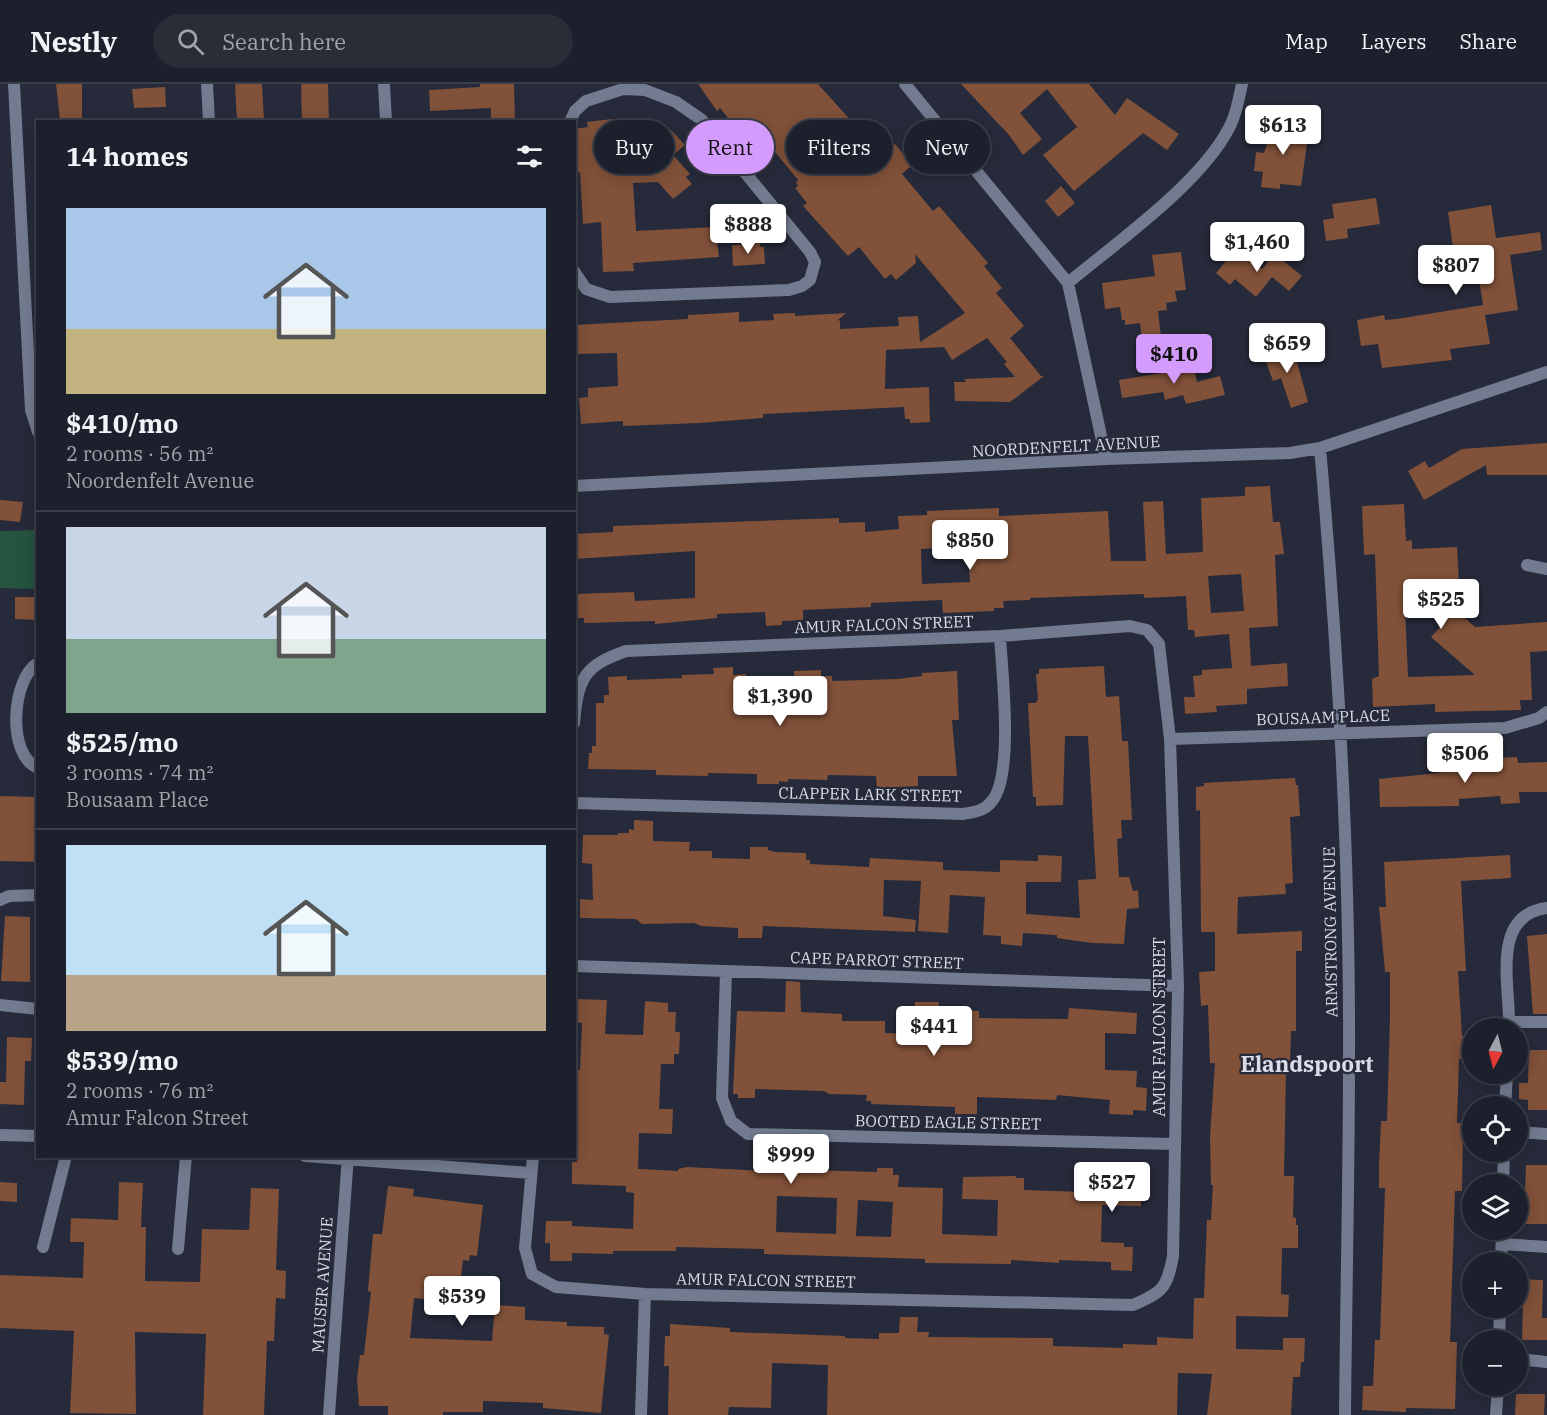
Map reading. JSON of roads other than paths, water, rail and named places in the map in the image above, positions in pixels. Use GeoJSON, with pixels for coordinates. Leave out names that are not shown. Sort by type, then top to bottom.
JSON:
{"type":"FeatureCollection","features":[{"type":"Feature","properties":{"kind":"street"},"geometry":{"type":"LineString","coordinates":[[14,84],[31,410],[36,426]]}},
{"type":"Feature","properties":{"kind":"street"},"geometry":{"type":"LineString","coordinates":[[207,84],[209,120]]}},
{"type":"Feature","properties":{"kind":"street"},"geometry":{"type":"LineString","coordinates":[[384,84],[386,120]]}},
{"type":"Feature","properties":{"kind":"street"},"geometry":{"type":"LineString","coordinates":[[905,84],[1068,284],[1106,459]]}},
{"type":"Feature","properties":{"kind":"street"},"geometry":{"type":"LineString","coordinates":[[1068,284],[1191,178],[1215,151],[1230,126],[1242,84]]}},
{"type":"Feature","properties":{"kind":"street"},"geometry":{"type":"LineString","coordinates":[[571,120],[575,111],[586,101],[623,86],[645,90],[676,102],[702,120],[810,252],[815,262],[810,280],[802,286],[789,290],[610,297],[586,289],[576,274]]}},
{"type":"Feature","properties":{"kind":"street","name":"NOORDENFELT AVENUE"},"geometry":{"type":"LineString","coordinates":[[576,486],[1106,459],[1290,453],[1320,448],[1547,372]]}},
{"type":"Feature","properties":{"kind":"street","name":"ARMSTRONG AVENUE"},"geometry":{"type":"LineString","coordinates":[[1320,448],[1332,581],[1340,733],[1350,1059],[1345,1415]]}},
{"type":"Feature","properties":{"kind":"street"},"geometry":{"type":"LineString","coordinates":[[1527,565],[1547,569]]}},
{"type":"Feature","properties":{"kind":"street","name":"AMUR FALCON STREET"},"geometry":{"type":"LineString","coordinates":[[533,1158],[525,1248],[532,1274],[556,1287],[645,1294],[1133,1305],[1154,1296],[1169,1281],[1173,1256],[1178,986],[1170,739],[1159,644],[1147,630],[1130,626],[1000,636],[626,651],[602,660],[585,675],[576,706]]}},
{"type":"Feature","properties":{"kind":"street","name":"CLAPPER LARK STREET"},"geometry":{"type":"LineString","coordinates":[[576,803],[963,814],[982,810],[992,802],[1000,789],[1005,760],[1000,636]]}},
{"type":"Feature","properties":{"kind":"street"},"geometry":{"type":"LineString","coordinates":[[36,664],[30,667],[22,683],[16,738],[24,759],[36,767]]}},
{"type":"Feature","properties":{"kind":"street","name":"BOUSAAM PLACE"},"geometry":{"type":"LineString","coordinates":[[1170,739],[1505,728],[1539,718],[1547,712]]}},
{"type":"Feature","properties":{"kind":"street"},"geometry":{"type":"LineString","coordinates":[[0,900],[9,896],[36,895]]}},
{"type":"Feature","properties":{"kind":"street"},"geometry":{"type":"LineString","coordinates":[[1509,1018],[1506,957],[1510,937],[1518,920],[1536,909],[1547,908]]}},
{"type":"Feature","properties":{"kind":"street","name":"CAPE PARROT STREET"},"geometry":{"type":"LineString","coordinates":[[576,966],[1178,986]]}},
{"type":"Feature","properties":{"kind":"street","name":"BOOTED EAGLE STREET"},"geometry":{"type":"LineString","coordinates":[[726,972],[722,1098],[731,1121],[748,1134],[1175,1144]]}},
{"type":"Feature","properties":{"kind":"street"},"geometry":{"type":"LineString","coordinates":[[0,1005],[36,1009]]}},
{"type":"Feature","properties":{"kind":"street"},"geometry":{"type":"LineString","coordinates":[[1528,1024],[1547,1022]]}},
{"type":"Feature","properties":{"kind":"street"},"geometry":{"type":"LineString","coordinates":[[1528,1133],[1547,1134]]}},
{"type":"Feature","properties":{"kind":"street"},"geometry":{"type":"LineString","coordinates":[[0,1135],[36,1136]]}},
{"type":"Feature","properties":{"kind":"street"},"geometry":{"type":"LineString","coordinates":[[43,1247],[65,1158]]}},
{"type":"Feature","properties":{"kind":"street"},"geometry":{"type":"LineString","coordinates":[[178,1249],[186,1158]]}},
{"type":"Feature","properties":{"kind":"street"},"geometry":{"type":"LineString","coordinates":[[348,1158],[531,1173]]}},
{"type":"Feature","properties":{"kind":"street","name":"MAUSER AVENUE"},"geometry":{"type":"LineString","coordinates":[[329,1415],[348,1158]]}},
{"type":"Feature","properties":{"kind":"street"},"geometry":{"type":"LineString","coordinates":[[1502,1240],[1502,1252]]}},
{"type":"Feature","properties":{"kind":"street"},"geometry":{"type":"LineString","coordinates":[[1502,1244],[1547,1247]]}},
{"type":"Feature","properties":{"kind":"street"},"geometry":{"type":"LineString","coordinates":[[641,1415],[645,1294]]}},
{"type":"Feature","properties":{"kind":"street"},"geometry":{"type":"LineString","coordinates":[[1528,1360],[1547,1362]]}},
{"type":"Feature","properties":{"kind":"street"},"geometry":{"type":"LineString","coordinates":[[1496,1415],[1497,1396]]}},
{"type":"Feature","properties":{"kind":"district","name":"Elandspoort"},"geometry":{"type":"Point","coordinates":[1307,1064]}}]}
